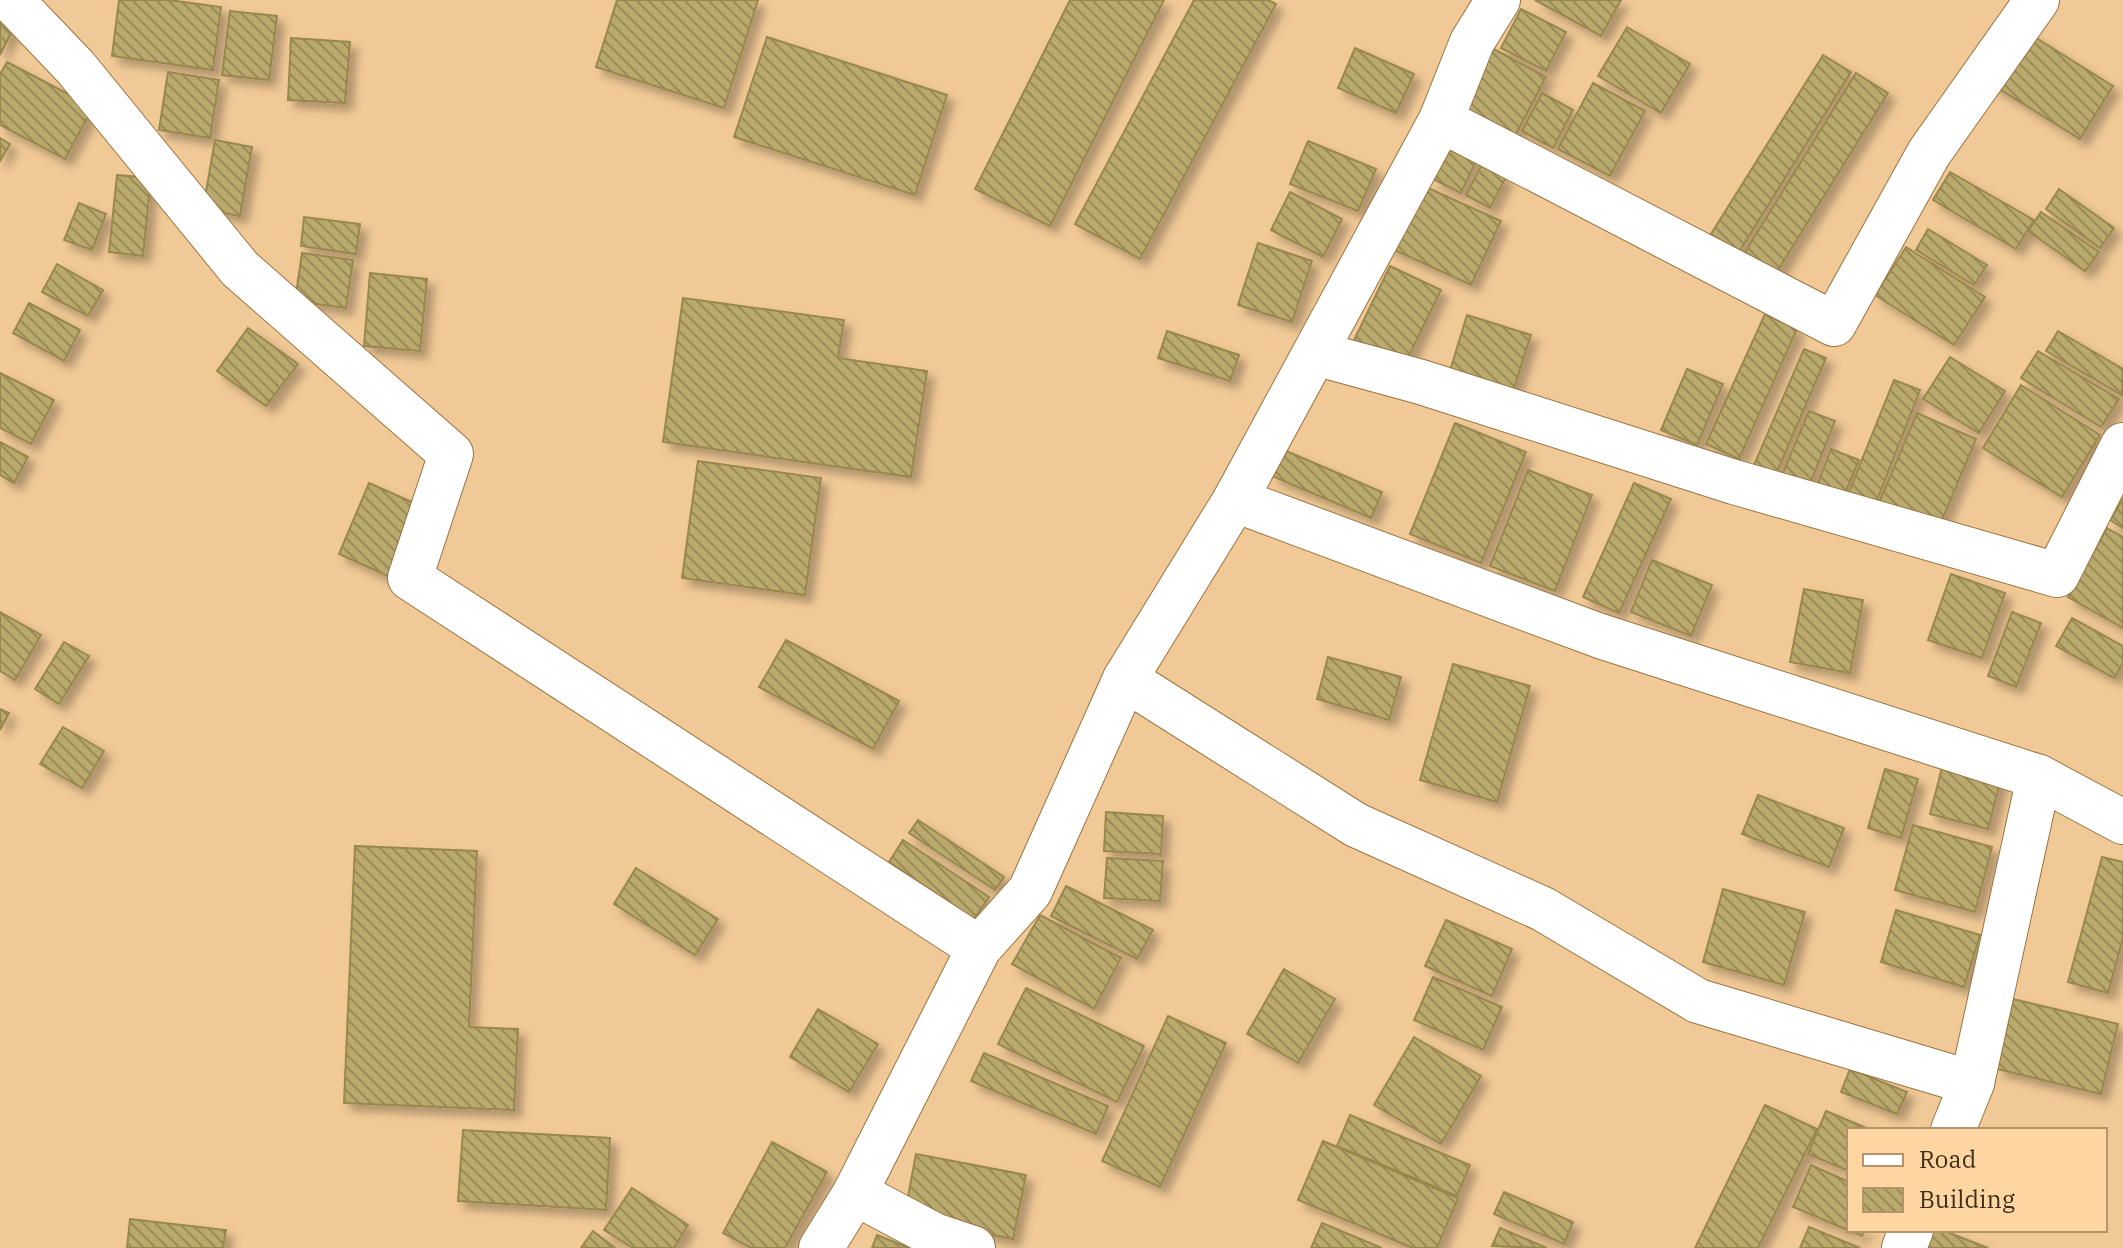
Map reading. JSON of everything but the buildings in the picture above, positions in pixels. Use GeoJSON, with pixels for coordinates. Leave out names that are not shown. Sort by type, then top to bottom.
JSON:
{"type":"FeatureCollection","features":[{"type":"Feature","properties":{"kind":"street"},"geometry":{"type":"LineString","coordinates":[[11,0],[76,68],[240,269],[451,454],[410,578],[979,948]]}},
{"type":"Feature","properties":{"kind":"street"},"geometry":{"type":"LineString","coordinates":[[821,1248],[855,1193],[979,948],[1030,891],[1125,679],[1235,500],[1441,120],[1472,42],[1498,0]]}},
{"type":"Feature","properties":{"kind":"street"},"geometry":{"type":"LineString","coordinates":[[1441,120],[1834,324],[1929,153],[2037,0]]}},
{"type":"Feature","properties":{"kind":"street"},"geometry":{"type":"LineString","coordinates":[[1315,353],[1421,382],[1734,482],[2057,575],[2123,445]]}},
{"type":"Feature","properties":{"kind":"street"},"geometry":{"type":"LineString","coordinates":[[1235,500],[1600,636],[2039,777],[2123,822]]}},
{"type":"Feature","properties":{"kind":"street"},"geometry":{"type":"LineString","coordinates":[[1125,679],[1356,825],[1543,909],[1698,1001],[1972,1083]]}},
{"type":"Feature","properties":{"kind":"street"},"geometry":{"type":"LineString","coordinates":[[1954,1128],[1972,1083],[2039,777]]}},
{"type":"Feature","properties":{"kind":"street"},"geometry":{"type":"LineString","coordinates":[[855,1193],[934,1235],[973,1248]]}}]}
